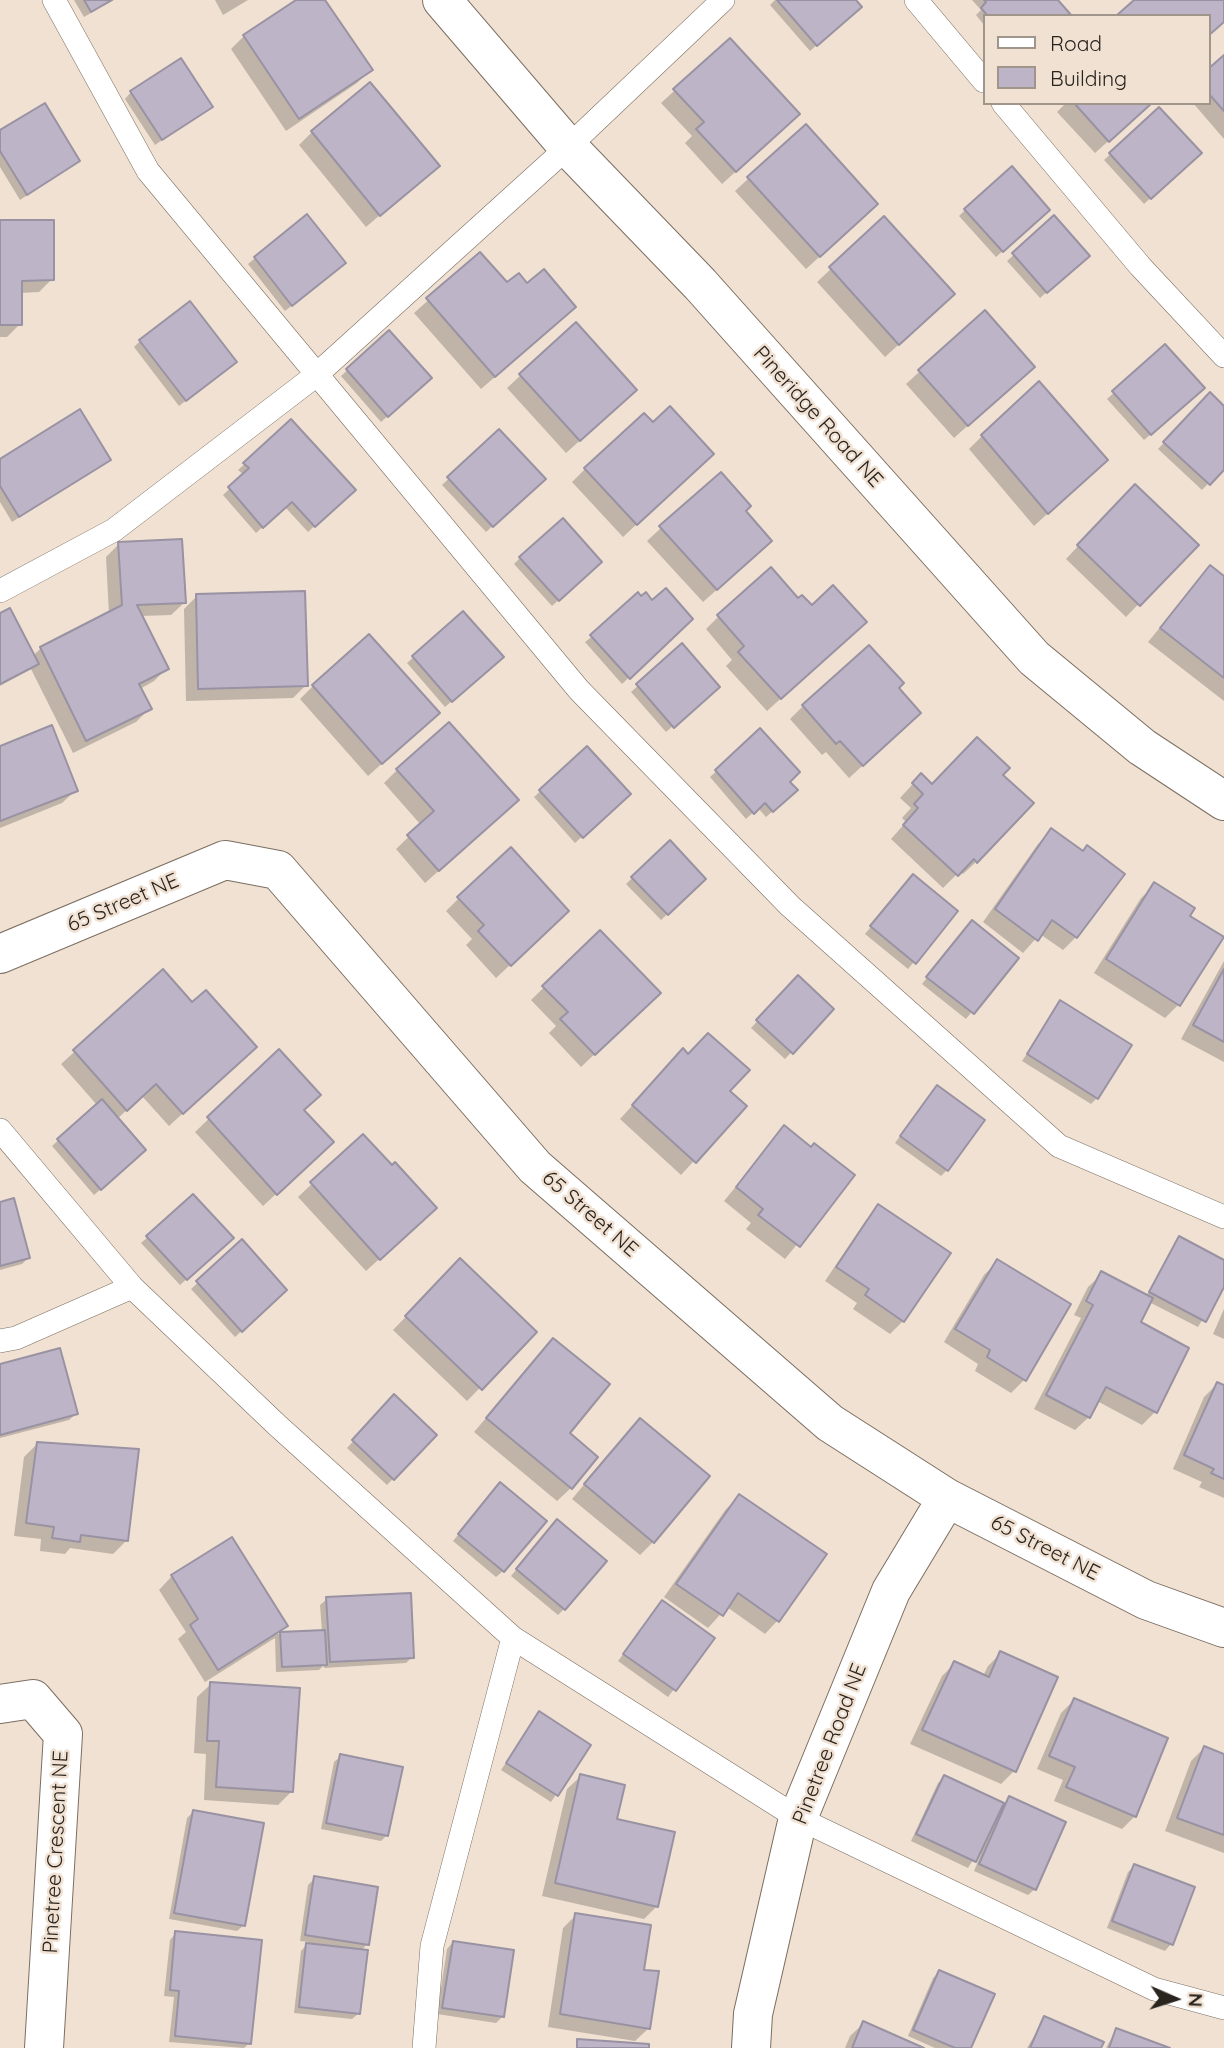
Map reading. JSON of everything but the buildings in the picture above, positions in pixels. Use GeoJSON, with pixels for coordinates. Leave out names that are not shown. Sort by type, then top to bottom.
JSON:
{"type":"FeatureCollection","features":[{"type":"Feature","properties":{"kind":"street","name":"Pineridge Road NE"},"geometry":{"type":"LineString","coordinates":[[442,0],[568,148],[699,284],[1034,657],[1142,747],[1224,801]]}},
{"type":"Feature","properties":{"kind":"street","name":"65 Street NE"},"geometry":{"type":"LineString","coordinates":[[0,954],[225,860],[278,870],[535,1167],[830,1423],[947,1498],[1146,1600],[1224,1628]]}},
{"type":"Feature","properties":{"kind":"street","name":"Pinetree Road NE"},"geometry":{"type":"LineString","coordinates":[[751,2048],[753,2014],[798,1818],[891,1591],[947,1498]]}},
{"type":"Feature","properties":{"kind":"street","name":"Pinetree Crescent NE"},"geometry":{"type":"LineString","coordinates":[[0,1704],[33,1699],[62,1734],[44,2048]]}},
{"type":"Feature","properties":{"kind":"lane"},"geometry":{"type":"LineString","coordinates":[[54,0],[148,171],[315,376],[579,690],[790,906],[1059,1146],[1224,1217]]}},
{"type":"Feature","properties":{"kind":"lane"},"geometry":{"type":"LineString","coordinates":[[0,591],[114,530],[315,376],[568,148],[723,0]]}},
{"type":"Feature","properties":{"kind":"lane"},"geometry":{"type":"LineString","coordinates":[[916,0],[982,79]]}},
{"type":"Feature","properties":{"kind":"lane"},"geometry":{"type":"LineString","coordinates":[[1005,105],[1140,266],[1224,356]]}},
{"type":"Feature","properties":{"kind":"lane"},"geometry":{"type":"LineString","coordinates":[[0,1130],[132,1287],[278,1426],[513,1638],[798,1818],[1154,1989],[1224,2008]]}},
{"type":"Feature","properties":{"kind":"lane"},"geometry":{"type":"LineString","coordinates":[[0,1341],[16,1338],[132,1287]]}},
{"type":"Feature","properties":{"kind":"lane"},"geometry":{"type":"LineString","coordinates":[[424,2048],[432,1946],[513,1638]]}}]}
